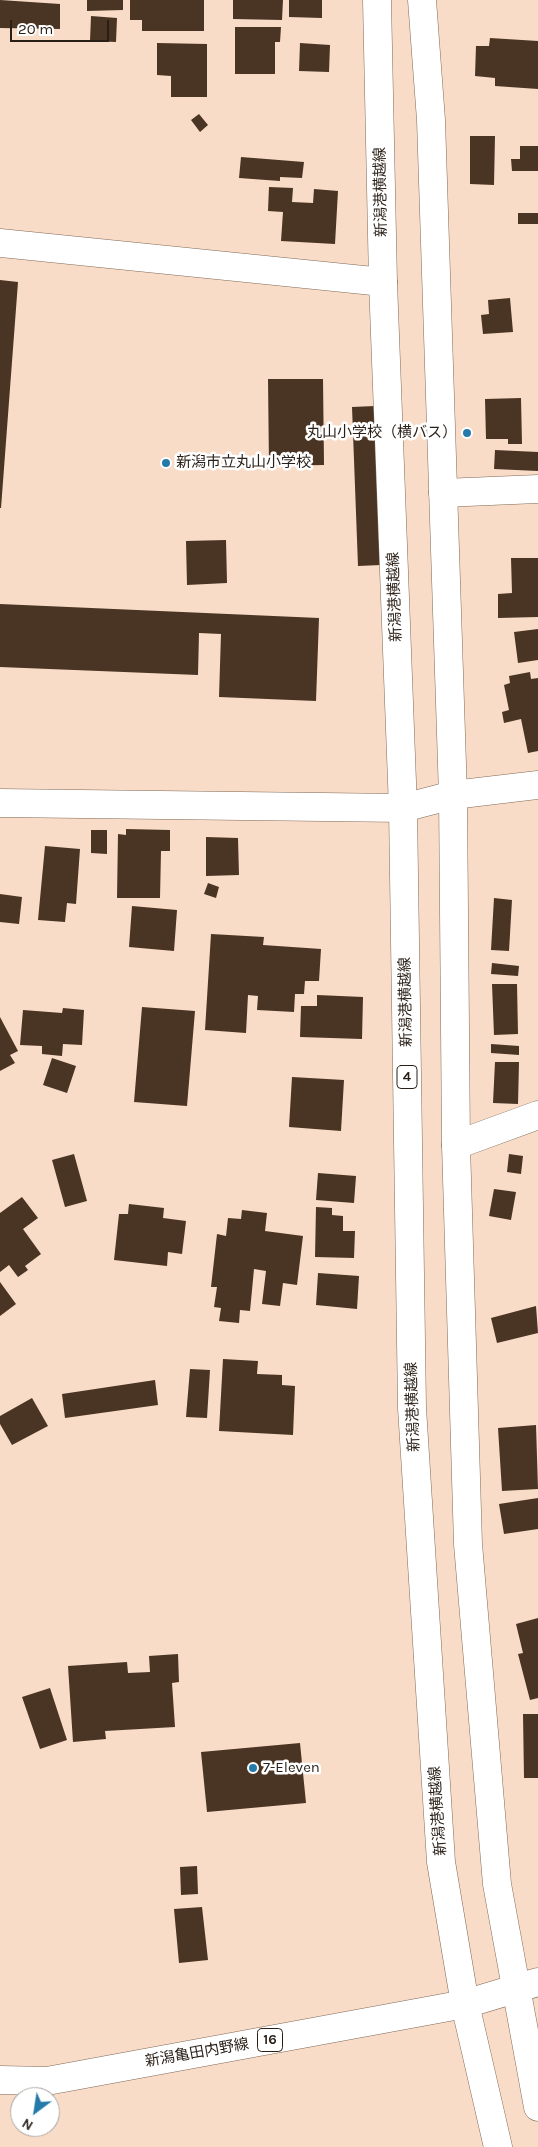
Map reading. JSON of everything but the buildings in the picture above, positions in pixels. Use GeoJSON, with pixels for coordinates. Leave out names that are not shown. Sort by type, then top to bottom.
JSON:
{"type":"FeatureCollection","features":[{"type":"Feature","properties":{"kind":"main road","name":"新潟港横越線"},"geometry":{"type":"LineString","coordinates":[[377,0],[383,282],[403,808],[412,1408],[441,1862],[465,2004],[498,2147]]}},
{"type":"Feature","properties":{"kind":"main road"},"geometry":{"type":"LineString","coordinates":[[422,0],[431,120],[453,795],[456,1145],[468,1544],[497,1884],[527,1985],[538,2108]]}},
{"type":"Feature","properties":{"kind":"main road"},"geometry":{"type":"LineString","coordinates":[[0,243],[383,282]]}},
{"type":"Feature","properties":{"kind":"main road"},"geometry":{"type":"LineString","coordinates":[[443,493],[538,489]]}},
{"type":"Feature","properties":{"kind":"main road"},"geometry":{"type":"LineString","coordinates":[[0,803],[403,808],[453,795],[538,785]]}},
{"type":"Feature","properties":{"kind":"main road"},"geometry":{"type":"LineString","coordinates":[[456,1145],[538,1115]]}},
{"type":"Feature","properties":{"kind":"main road","name":"新潟亀田内野線"},"geometry":{"type":"LineString","coordinates":[[0,2080],[47,2081],[465,2004],[527,1985]]}},
{"type":"Feature","properties":{"kind":"place","name":"丸山小学校（横バス）"},"geometry":{"type":"Point","coordinates":[467,433]}},
{"type":"Feature","properties":{"kind":"place","name":"新潟市立丸山小学校"},"geometry":{"type":"Point","coordinates":[166,463]}},
{"type":"Feature","properties":{"kind":"place","name":"7-Eleven"},"geometry":{"type":"Point","coordinates":[253,1768]}}]}
